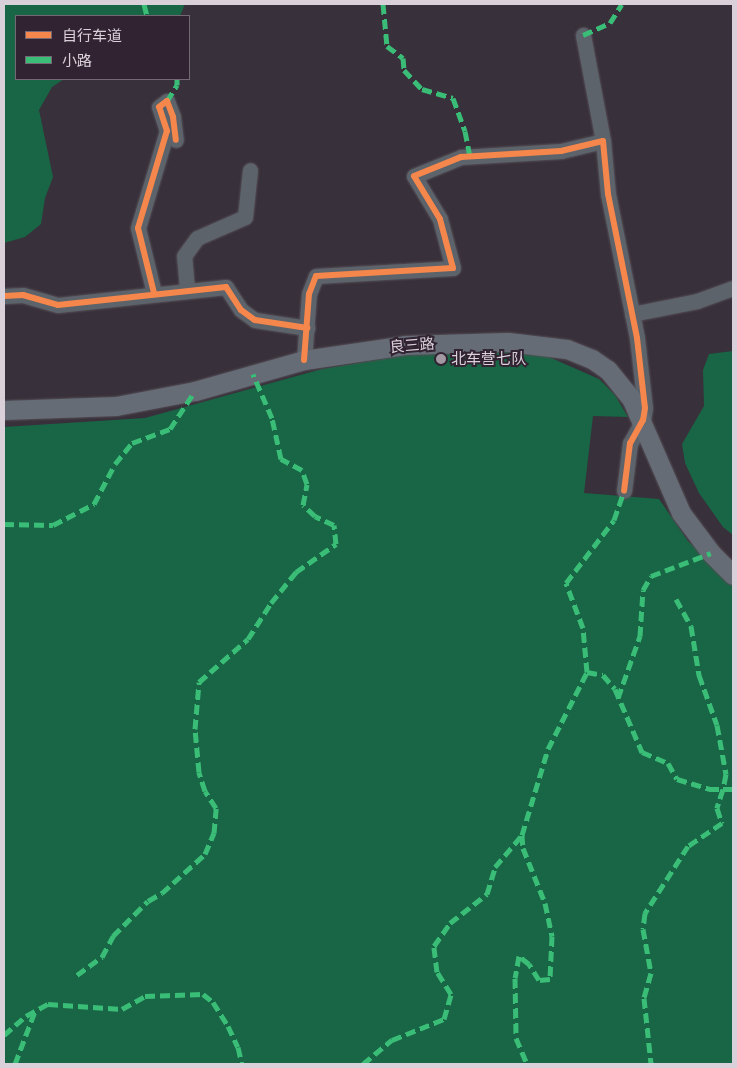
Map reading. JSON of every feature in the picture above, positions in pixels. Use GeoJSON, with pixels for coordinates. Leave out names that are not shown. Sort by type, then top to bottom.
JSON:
{"type":"FeatureCollection","features":[{"type":"Feature","properties":{"kind":"main road","name":"良三路"},"geometry":{"type":"LineString","coordinates":[[4,410],[80,410],[157,400],[304,360],[367,349],[441,342],[508,342],[567,349],[592,359],[608,370],[631,398],[643,420],[681,512],[711,553],[733,576]]}},
{"type":"Feature","properties":{"kind":"street"},"geometry":{"type":"LineString","coordinates":[[583,35],[603,141],[608,194],[632,314],[643,385],[643,420],[630,443],[624,491]]}},
{"type":"Feature","properties":{"kind":"street"},"geometry":{"type":"LineString","coordinates":[[154,293],[138,228],[167,131],[159,107],[166,100],[173,117],[176,140]]}},
{"type":"Feature","properties":{"kind":"street"},"geometry":{"type":"LineString","coordinates":[[304,360],[309,294],[316,276],[453,268],[440,219],[414,176],[461,157],[561,151],[603,141]]}},
{"type":"Feature","properties":{"kind":"street"},"geometry":{"type":"LineString","coordinates":[[187,289],[184,256],[197,238],[244,217],[250,170]]}},
{"type":"Feature","properties":{"kind":"street"},"geometry":{"type":"LineString","coordinates":[[4,296],[22,295],[58,305],[187,289],[226,287],[241,310],[256,320],[307,328]]}},
{"type":"Feature","properties":{"kind":"street"},"geometry":{"type":"LineString","coordinates":[[632,314],[697,301],[733,288]]}},
{"type":"Feature","properties":{"kind":"green space"},"geometry":{"type":"Polygon","coordinates":[[[4,4],[185,4],[180,15],[15,15],[15,80],[62,80],[52,87],[39,110],[53,177],[45,198],[41,224],[25,237],[4,243],[4,4]]]}},
{"type":"Feature","properties":{"kind":"green space"},"geometry":{"type":"Polygon","coordinates":[[[456,351],[523,352],[549,357],[599,379],[615,395],[628,417],[593,416],[584,493],[659,499],[688,541],[733,583],[733,1064],[4,1064],[4,427],[145,418],[322,369],[407,355],[456,351]]]}},
{"type":"Feature","properties":{"kind":"green space"},"geometry":{"type":"Polygon","coordinates":[[[733,351],[733,535],[723,527],[699,493],[685,463],[682,444],[704,406],[703,370],[709,354],[733,351]]]}},
{"type":"Feature","properties":{"kind":"marked path"},"geometry":{"type":"LineString","coordinates":[[144,4],[147,15]]}},
{"type":"Feature","properties":{"kind":"marked path"},"geometry":{"type":"LineString","coordinates":[[383,4],[387,46],[403,58],[404,70],[422,89],[453,98],[465,131],[470,157]]}},
{"type":"Feature","properties":{"kind":"marked path"},"geometry":{"type":"LineString","coordinates":[[583,35],[610,23],[622,4]]}},
{"type":"Feature","properties":{"kind":"marked path"},"geometry":{"type":"LineString","coordinates":[[167,101],[177,85],[177,80]]}},
{"type":"Feature","properties":{"kind":"marked path"},"geometry":{"type":"LineString","coordinates":[[77,975],[102,957],[113,936],[148,901],[162,893],[205,854],[214,833],[216,808],[205,791],[199,772],[195,729],[199,682],[248,639],[271,603],[296,572],[336,544],[334,525],[315,516],[303,505],[307,484],[302,470],[281,459],[272,418],[253,374]]}},
{"type":"Feature","properties":{"kind":"marked path"},"geometry":{"type":"LineString","coordinates":[[4,524],[53,525],[94,504],[115,464],[132,443],[170,429],[195,391]]}},
{"type":"Feature","properties":{"kind":"marked path"},"geometry":{"type":"LineString","coordinates":[[587,672],[583,628],[566,583],[614,520],[624,491]]}},
{"type":"Feature","properties":{"kind":"marked path"},"geometry":{"type":"LineString","coordinates":[[618,698],[640,636],[643,590],[651,576],[711,553]]}},
{"type":"Feature","properties":{"kind":"marked path"},"geometry":{"type":"LineString","coordinates":[[676,599],[691,626],[699,675],[717,725],[726,774],[723,789],[733,789]]}},
{"type":"Feature","properties":{"kind":"marked path"},"geometry":{"type":"LineString","coordinates":[[587,672],[603,675],[615,689],[642,752],[668,763],[677,779],[709,789],[723,789],[717,808],[722,823],[688,846],[645,913],[643,929],[651,973],[644,998],[651,1064]]}},
{"type":"Feature","properties":{"kind":"marked path"},"geometry":{"type":"LineString","coordinates":[[363,1064],[392,1040],[444,1019],[451,994],[437,972],[434,946],[450,923],[487,894],[495,867],[522,835],[548,749],[587,672]]}},
{"type":"Feature","properties":{"kind":"marked path"},"geometry":{"type":"LineString","coordinates":[[522,835],[523,848],[545,903],[552,936],[550,979],[539,980],[529,964],[519,956],[515,978],[516,1038],[527,1064]]}},
{"type":"Feature","properties":{"kind":"marked path"},"geometry":{"type":"LineString","coordinates":[[4,1035],[26,1016],[48,1004],[122,1009],[145,996],[203,994],[213,1002],[228,1026],[238,1047],[242,1064]]}},
{"type":"Feature","properties":{"kind":"marked path"},"geometry":{"type":"LineString","coordinates":[[15,1064],[35,1011]]}},
{"type":"Feature","properties":{"kind":"cycle path"},"geometry":{"type":"LineString","coordinates":[[154,293],[138,228],[167,131],[159,107],[167,101],[173,117],[176,140]]}},
{"type":"Feature","properties":{"kind":"cycle path"},"geometry":{"type":"LineString","coordinates":[[304,360],[309,294],[316,276],[453,268],[440,219],[414,176],[461,157],[561,151],[603,141],[608,194],[637,338],[645,408],[643,420],[630,443],[624,491]]}},
{"type":"Feature","properties":{"kind":"cycle path"},"geometry":{"type":"LineString","coordinates":[[4,296],[23,295],[58,305],[226,287],[241,310],[255,320],[307,328]]}},
{"type":"Feature","properties":{"kind":"place","name":"北车营七队"},"geometry":{"type":"Point","coordinates":[441,359]}}]}
